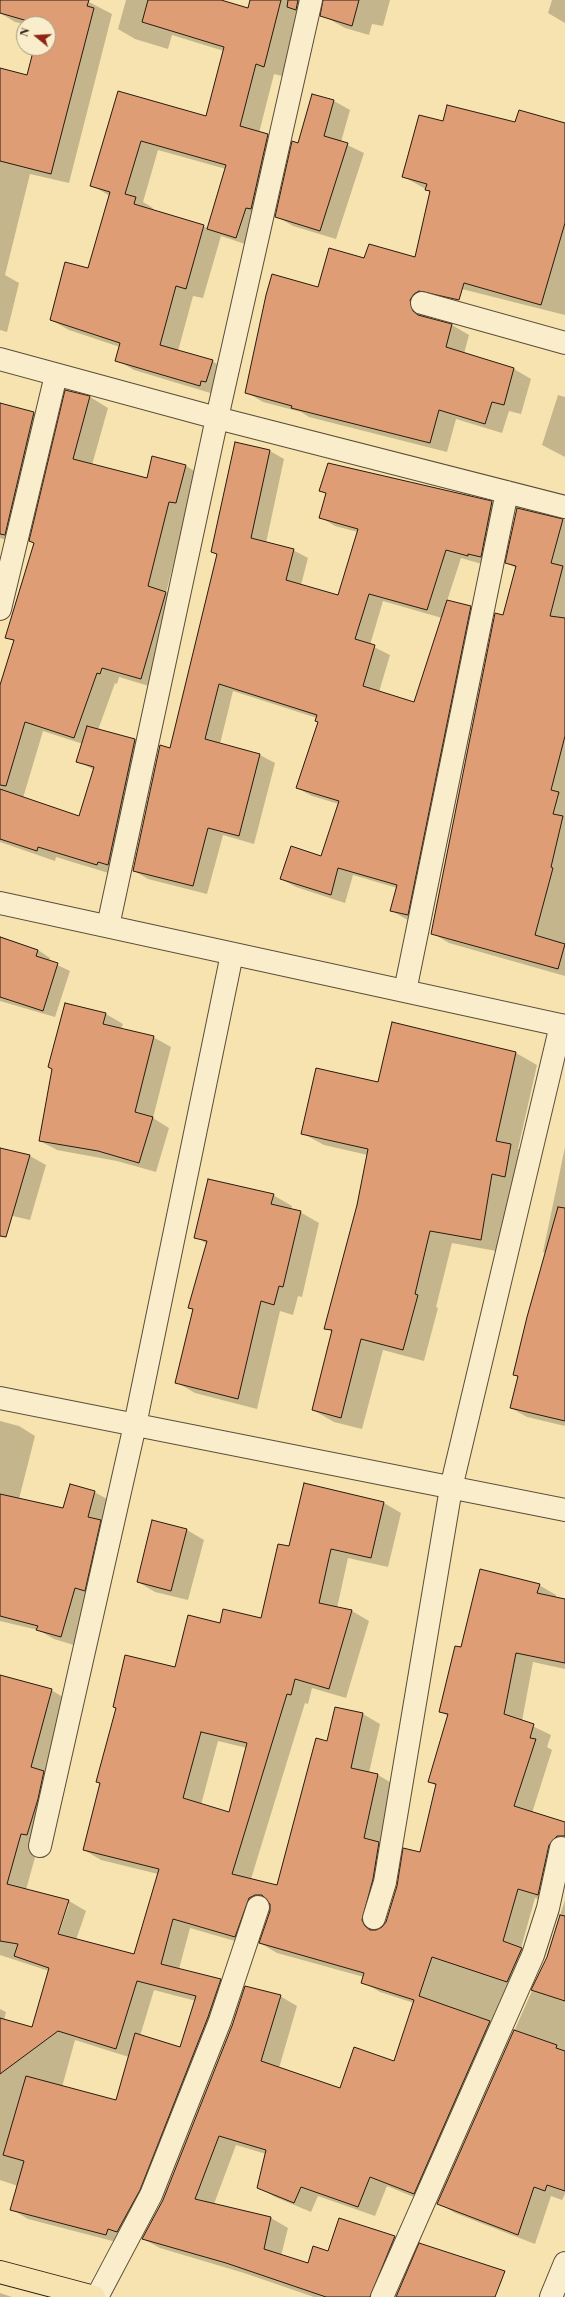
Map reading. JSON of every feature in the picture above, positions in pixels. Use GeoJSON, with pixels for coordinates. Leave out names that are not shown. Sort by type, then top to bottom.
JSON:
{"type":"FeatureCollection","features":[{"type":"Feature","properties":{"kind":"main road"},"geometry":{"type":"LineString","coordinates":[[0,2272],[96,2297]]}},
{"type":"Feature","properties":{"kind":"street"},"geometry":{"type":"LineString","coordinates":[[108,926],[217,418],[311,0]]}},
{"type":"Feature","properties":{"kind":"street"},"geometry":{"type":"LineString","coordinates":[[422,304],[565,343]]}},
{"type":"Feature","properties":{"kind":"street"},"geometry":{"type":"LineString","coordinates":[[0,359],[217,418],[565,507]]}},
{"type":"Feature","properties":{"kind":"street"},"geometry":{"type":"LineString","coordinates":[[0,609],[56,375]]}},
{"type":"Feature","properties":{"kind":"street"},"geometry":{"type":"LineString","coordinates":[[405,991],[507,492]]}},
{"type":"Feature","properties":{"kind":"street"},"geometry":{"type":"LineString","coordinates":[[0,903],[563,1026],[451,1488],[385,1882],[374,1918]]}},
{"type":"Feature","properties":{"kind":"street"},"geometry":{"type":"LineString","coordinates":[[40,1846],[135,1425],[232,954]]}},
{"type":"Feature","properties":{"kind":"street"},"geometry":{"type":"LineString","coordinates":[[0,1398],[565,1510]]}},
{"type":"Feature","properties":{"kind":"street"},"geometry":{"type":"LineString","coordinates":[[382,2297],[533,1955],[548,1908],[561,1848]]}},
{"type":"Feature","properties":{"kind":"street"},"geometry":{"type":"LineString","coordinates":[[96,2297],[151,2195],[220,2021],[258,1907]]}},
{"type":"Feature","properties":{"kind":"street"},"geometry":{"type":"LineString","coordinates":[[551,2297],[565,2263]]}},
{"type":"Feature","properties":{"kind":"building"},"geometry":{"type":"Polygon","coordinates":[[[0,0],[89,0],[87,6],[94,8],[51,174],[0,161],[0,68],[27,75],[32,56],[56,56],[56,16],[16,16],[16,18],[0,13],[0,0]]]}},
{"type":"Feature","properties":{"kind":"building"},"geometry":{"type":"Polygon","coordinates":[[[148,0],[221,0],[248,8],[250,0],[281,0],[264,67],[256,64],[240,126],[268,134],[251,209],[246,208],[236,238],[207,229],[226,165],[141,141],[125,194],[136,197],[134,204],[204,225],[186,289],[176,286],[160,345],[213,360],[206,382],[201,381],[200,386],[115,361],[120,343],[50,320],[65,262],[88,268],[110,192],[90,186],[118,91],[206,116],[224,47],[142,22],[148,0]]]}},
{"type":"Feature","properties":{"kind":"building"},"geometry":{"type":"Polygon","coordinates":[[[288,0],[298,0],[296,10],[287,7],[288,0]]]}},
{"type":"Feature","properties":{"kind":"building"},"geometry":{"type":"Polygon","coordinates":[[[323,0],[359,0],[352,26],[320,16],[323,0]]]}},
{"type":"Feature","properties":{"kind":"building"},"geometry":{"type":"Polygon","coordinates":[[[312,94],[334,100],[324,136],[348,143],[320,231],[275,217],[292,141],[298,143],[312,94]]]}},
{"type":"Feature","properties":{"kind":"building"},"geometry":{"type":"Polygon","coordinates":[[[447,105],[515,122],[519,110],[565,123],[565,223],[541,305],[464,283],[459,300],[419,291],[414,294],[410,300],[413,311],[418,315],[452,324],[446,347],[514,368],[504,405],[492,402],[485,424],[439,410],[430,443],[291,408],[292,406],[245,393],[266,295],[272,274],[318,287],[329,248],[364,258],[369,244],[415,257],[430,191],[425,190],[427,184],[402,177],[419,115],[443,121],[447,105]]]}},
{"type":"Feature","properties":{"kind":"building"},"geometry":{"type":"Polygon","coordinates":[[[65,390],[90,396],[73,459],[147,478],[152,456],[186,465],[176,503],[169,502],[148,586],[166,592],[141,679],[102,668],[100,674],[97,673],[74,738],[25,722],[6,786],[0,785],[0,685],[14,640],[5,638],[34,543],[29,541],[65,390]]]}},
{"type":"Feature","properties":{"kind":"building"},"geometry":{"type":"Polygon","coordinates":[[[0,403],[34,412],[5,535],[0,534],[0,403]]]}},
{"type":"Feature","properties":{"kind":"building"},"geometry":{"type":"Polygon","coordinates":[[[235,442],[270,450],[251,538],[294,549],[286,580],[338,595],[358,529],[319,518],[326,493],[319,491],[328,463],[492,501],[481,557],[468,554],[468,556],[446,550],[427,610],[369,594],[355,639],[375,645],[363,686],[414,702],[447,600],[471,606],[408,915],[390,911],[397,885],[338,868],[331,895],[280,879],[291,846],[321,856],[339,801],[296,788],[318,722],[315,721],[317,715],[219,684],[205,739],[260,754],[239,836],[208,828],[193,886],[133,871],[160,745],[170,748],[217,554],[211,552],[235,442]]]}},
{"type":"Feature","properties":{"kind":"building"},"geometry":{"type":"Polygon","coordinates":[[[517,508],[563,519],[551,563],[563,566],[550,616],[565,618],[565,736],[551,790],[559,792],[553,814],[563,816],[551,867],[553,868],[535,935],[565,944],[558,969],[431,934],[495,613],[503,615],[516,566],[505,563],[517,508]]]}},
{"type":"Feature","properties":{"kind":"building"},"geometry":{"type":"Polygon","coordinates":[[[87,726],[135,739],[108,865],[98,862],[97,865],[38,847],[37,851],[0,839],[0,789],[79,816],[94,767],[76,762],[87,726]]]}},
{"type":"Feature","properties":{"kind":"building"},"geometry":{"type":"Polygon","coordinates":[[[0,937],[38,950],[36,956],[58,963],[43,1011],[0,997],[0,937]]]}},
{"type":"Feature","properties":{"kind":"building"},"geometry":{"type":"Polygon","coordinates":[[[65,1003],[106,1013],[103,1024],[154,1036],[135,1112],[153,1117],[139,1163],[98,1151],[39,1141],[52,1069],[48,1067],[65,1003]]]}},
{"type":"Feature","properties":{"kind":"building"},"geometry":{"type":"Polygon","coordinates":[[[392,1022],[516,1052],[496,1141],[511,1144],[505,1177],[492,1174],[481,1240],[430,1231],[415,1294],[418,1295],[403,1350],[361,1339],[341,1418],[312,1410],[332,1330],[324,1329],[357,1205],[368,1149],[301,1134],[316,1068],[378,1082],[392,1022]]]}},
{"type":"Feature","properties":{"kind":"building"},"geometry":{"type":"Polygon","coordinates":[[[0,1148],[30,1155],[6,1237],[0,1236],[0,1148]]]}},
{"type":"Feature","properties":{"kind":"building"},"geometry":{"type":"Polygon","coordinates":[[[208,1179],[274,1194],[271,1204],[301,1211],[283,1287],[279,1286],[274,1305],[261,1301],[238,1399],[175,1383],[193,1309],[188,1308],[207,1241],[194,1238],[208,1179]]]}},
{"type":"Feature","properties":{"kind":"building"},"geometry":{"type":"Polygon","coordinates":[[[558,1207],[565,1208],[565,1421],[510,1408],[518,1376],[513,1375],[527,1317],[558,1207]]]}},
{"type":"Feature","properties":{"kind":"building"},"geometry":{"type":"Polygon","coordinates":[[[304,1483],[384,1502],[371,1558],[331,1549],[319,1603],[352,1610],[329,1689],[295,1679],[291,1695],[287,1694],[232,1874],[277,1885],[316,1738],[327,1741],[335,1707],[363,1713],[351,1768],[378,1774],[364,1838],[379,1842],[373,1879],[362,1920],[365,1926],[370,1930],[376,1930],[382,1927],[386,1922],[397,1886],[403,1848],[420,1852],[436,1784],[428,1782],[448,1714],[439,1712],[455,1646],[461,1647],[480,1569],[540,1584],[537,1593],[565,1599],[565,1663],[516,1653],[504,1714],[534,1724],[530,1738],[536,1739],[514,1806],[565,1822],[565,1836],[557,1836],[549,1845],[538,1895],[518,1889],[503,1941],[522,1948],[507,1982],[432,1957],[419,1996],[490,2021],[414,2194],[370,2177],[358,2207],[301,2187],[294,2203],[257,2188],[266,2150],[219,2136],[195,2199],[271,2217],[264,2249],[308,2263],[313,2246],[328,2251],[339,2218],[395,2236],[370,2297],[326,2297],[226,2263],[142,2239],[163,2200],[232,2026],[245,1986],[281,1995],[261,2061],[340,2088],[354,2047],[394,2061],[414,2000],[361,1983],[364,1973],[259,1943],[270,1911],[270,1904],[262,1895],[255,1895],[249,1898],[235,1937],[173,1919],[161,1964],[221,1979],[208,2017],[140,2190],[117,2232],[108,2229],[106,2235],[10,2210],[24,2161],[3,2155],[26,2076],[116,2100],[135,2033],[180,2047],[196,1996],[137,1981],[116,2049],[58,2031],[0,2074],[0,2018],[32,2027],[49,1968],[14,1956],[18,1944],[0,1941],[0,1675],[52,1689],[31,1767],[44,1771],[38,1799],[27,1835],[21,1834],[7,1884],[69,1900],[58,1934],[134,1954],[159,1869],[83,1850],[100,1783],[96,1782],[116,1708],[113,1707],[125,1655],[175,1667],[188,1615],[220,1623],[223,1609],[261,1618],[278,1544],[289,1546],[304,1483]],[[201,1732],[183,1798],[229,1812],[247,1743],[201,1732]]]}},
{"type":"Feature","properties":{"kind":"building"},"geometry":{"type":"Polygon","coordinates":[[[70,1484],[95,1491],[88,1517],[101,1520],[85,1591],[75,1588],[61,1637],[36,1630],[38,1626],[0,1616],[0,1494],[63,1508],[70,1484]]]}},
{"type":"Feature","properties":{"kind":"building"},"geometry":{"type":"Polygon","coordinates":[[[152,1520],[187,1529],[171,1591],[137,1582],[152,1520]]]}},
{"type":"Feature","properties":{"kind":"building"},"geometry":{"type":"Polygon","coordinates":[[[560,1915],[565,1916],[565,2001],[531,1990],[547,1957],[560,1915]]]}},
{"type":"Feature","properties":{"kind":"building"},"geometry":{"type":"Polygon","coordinates":[[[514,2030],[557,2045],[556,2048],[565,2051],[565,2191],[547,2185],[545,2191],[534,2187],[518,2235],[437,2204],[514,2030]]]}},
{"type":"Feature","properties":{"kind":"building"},"geometry":{"type":"Polygon","coordinates":[[[419,2243],[505,2271],[495,2297],[396,2297],[419,2243]]]}}]}
